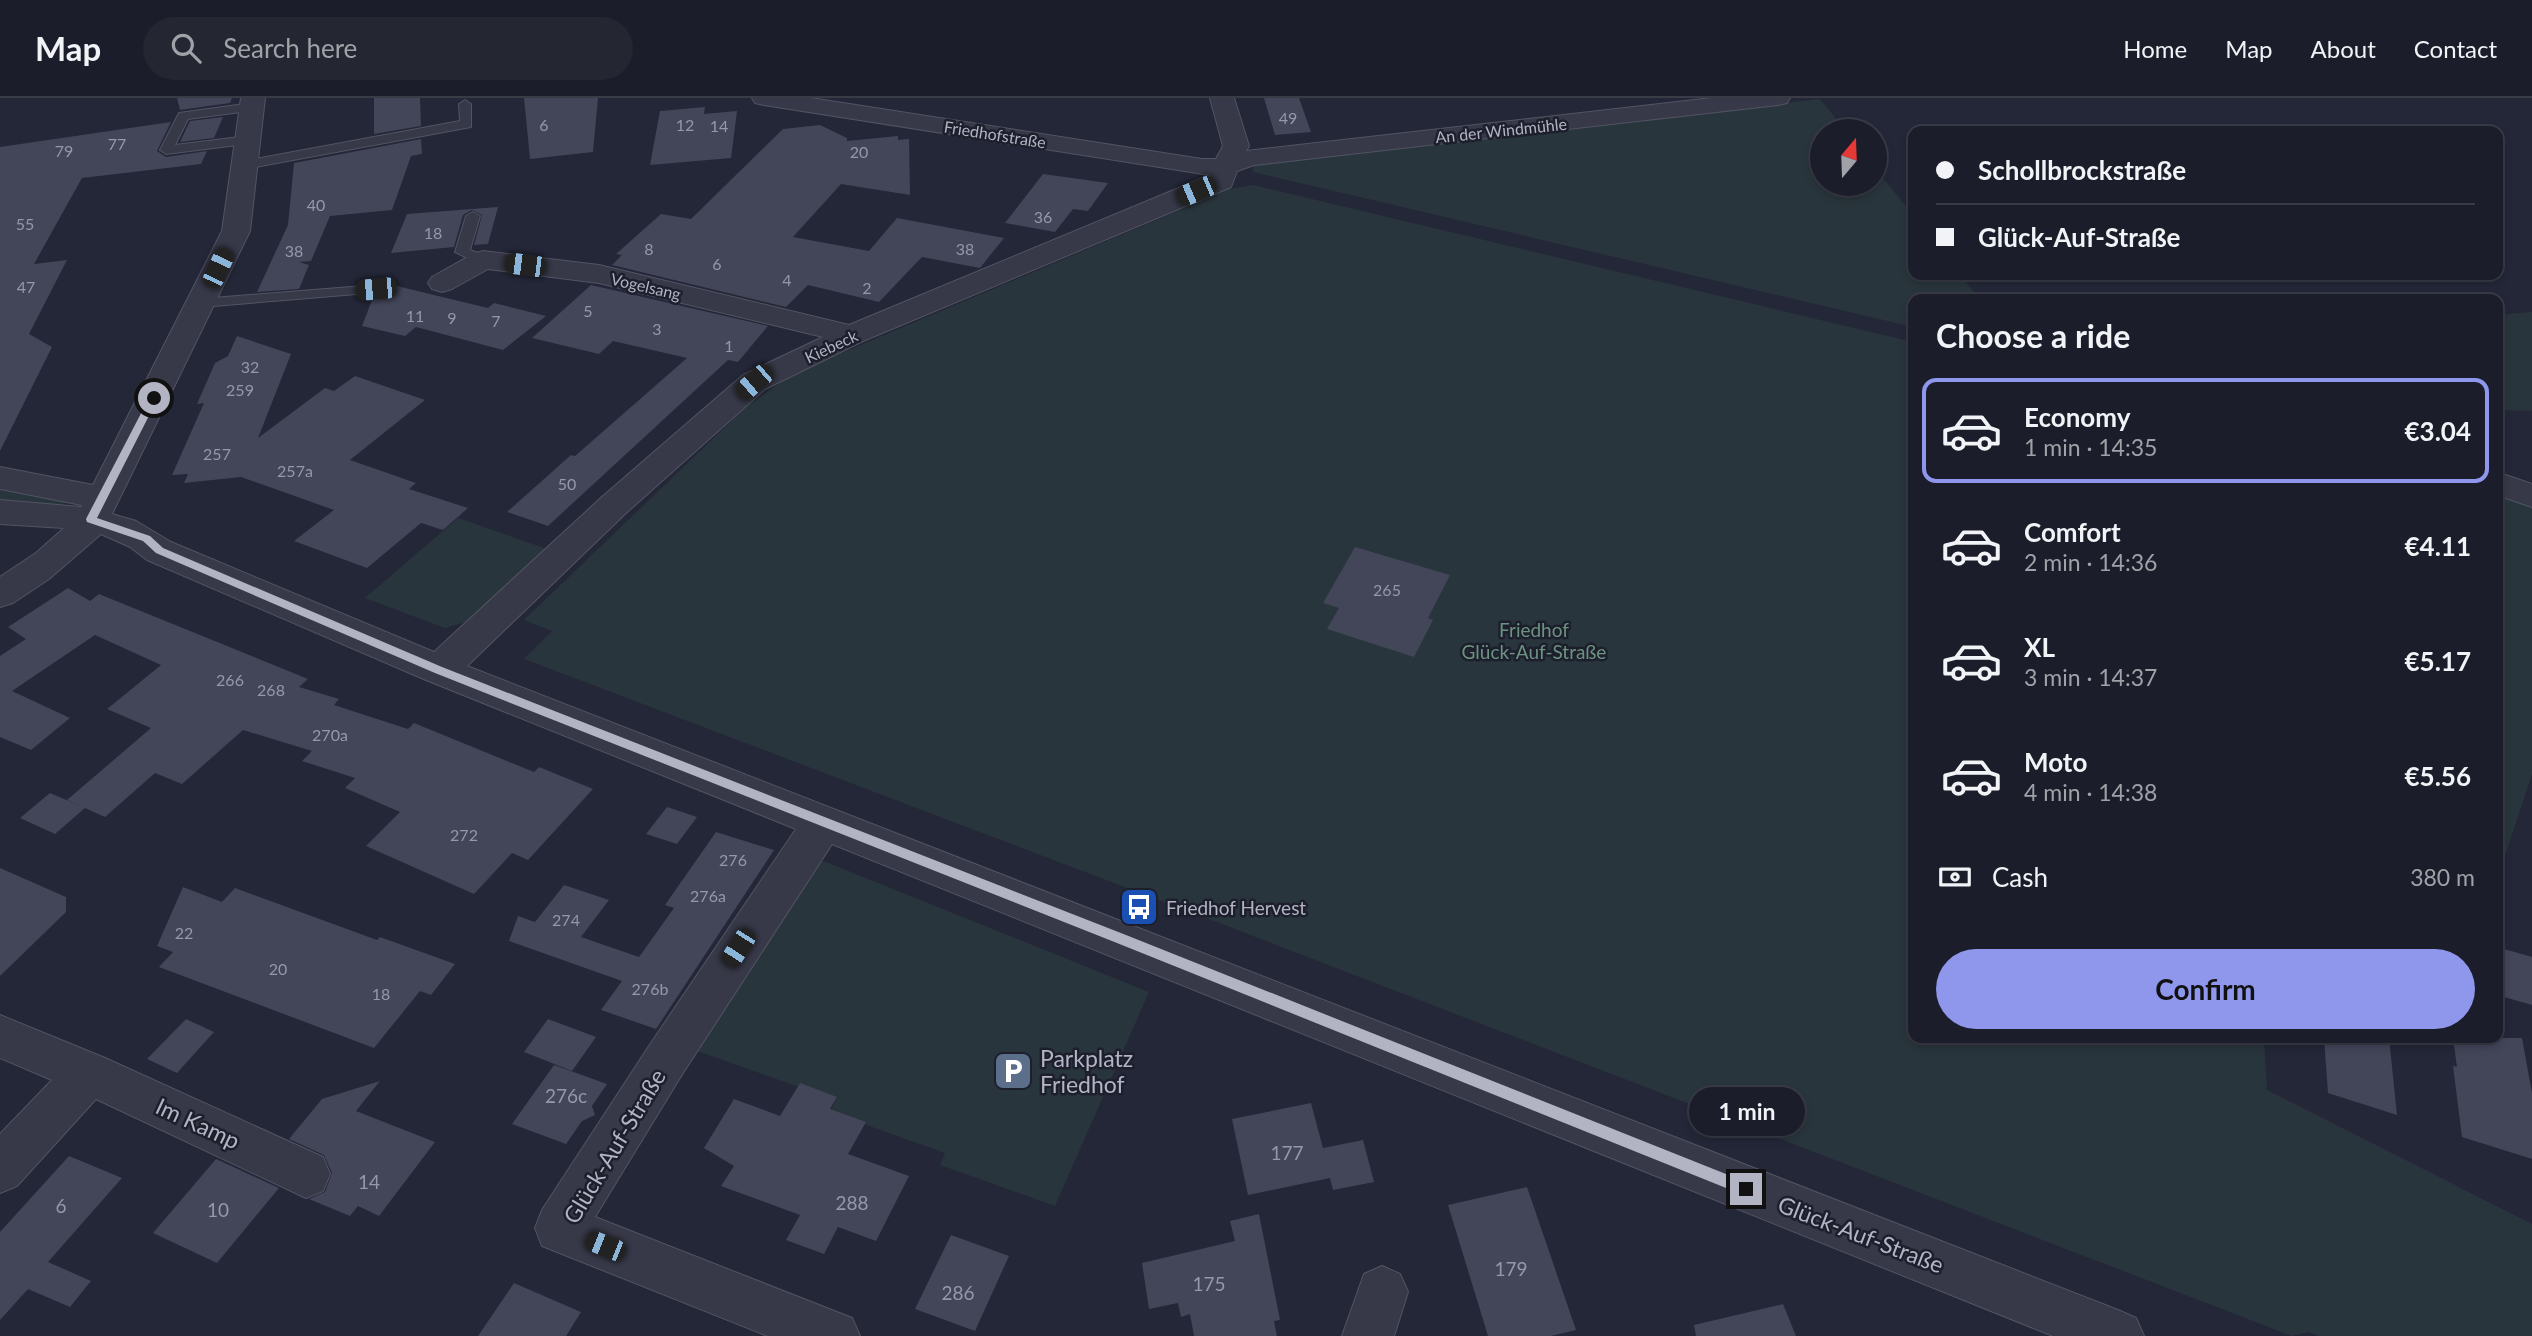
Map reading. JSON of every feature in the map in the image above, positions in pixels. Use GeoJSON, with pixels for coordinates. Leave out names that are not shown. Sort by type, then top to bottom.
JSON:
{"type":"FeatureCollection","features":[{"type":"Feature","properties":{"kind":"street","name":"Friedhofstraße"},"geometry":{"type":"LineString","coordinates":[[764,98],[1202,167],[1225,166]]}},
{"type":"Feature","properties":{"kind":"street","name":"Kiebeck"},"geometry":{"type":"LineString","coordinates":[[439,670],[614,505],[754,382],[852,335],[1222,181],[1225,166],[1236,146],[1222,98]]}},
{"type":"Feature","properties":{"kind":"street","name":"An der Windmühle"},"geometry":{"type":"LineString","coordinates":[[1225,166],[1251,158],[1778,98]]}},
{"type":"Feature","properties":{"kind":"street"},"geometry":{"type":"LineString","coordinates":[[0,594],[57,555],[97,509],[236,231],[252,103]]}},
{"type":"Feature","properties":{"kind":"street"},"geometry":{"type":"LineString","coordinates":[[442,283],[483,260]]}},
{"type":"Feature","properties":{"kind":"street","name":"Vogelsang"},"geometry":{"type":"LineString","coordinates":[[483,260],[599,274],[852,335]]}},
{"type":"Feature","properties":{"kind":"street","name":"Glück-Auf-Straße"},"geometry":{"type":"LineString","coordinates":[[0,478],[69,490],[146,539],[159,551],[439,670],[2118,1336]]}},
{"type":"Feature","properties":{"kind":"street"},"geometry":{"type":"LineString","coordinates":[[2503,485],[2532,496]]}},
{"type":"Feature","properties":{"kind":"street","name":"Glück-Auf-Straße"},"geometry":{"type":"LineString","coordinates":[[0,512],[97,509]]}},
{"type":"Feature","properties":{"kind":"street","name":"Glück-Auf-Straße"},"geometry":{"type":"LineString","coordinates":[[824,821],[694,1016],[560,1228],[834,1336]]}},
{"type":"Feature","properties":{"kind":"street","name":"Im Kamp"},"geometry":{"type":"LineString","coordinates":[[0,1036],[89,1073],[306,1174]]}},
{"type":"Feature","properties":{"kind":"street"},"geometry":{"type":"LineString","coordinates":[[0,1169],[89,1073]]}},
{"type":"Feature","properties":{"kind":"lane"},"geometry":{"type":"LineString","coordinates":[[252,103],[183,116],[166,150],[246,152],[467,124],[465,104]]}},
{"type":"Feature","properties":{"kind":"lane"},"geometry":{"type":"LineString","coordinates":[[473,216],[462,252],[483,260]]}},
{"type":"Feature","properties":{"kind":"lane"},"geometry":{"type":"LineString","coordinates":[[201,303],[376,289]]}},
{"type":"Feature","properties":{"kind":"green space"},"geometry":{"type":"Polygon","coordinates":[[[1820,99],[1836,119],[1810,119],[1810,196],[1887,196],[1887,183],[1908,209],[1908,280],[1964,280],[1976,294],[1908,294],[1908,326],[1253,172],[1252,163],[1820,99]]]}},
{"type":"Feature","properties":{"kind":"green space","name":"Friedhof Glück-Auf-Straße"},"geometry":{"type":"Polygon","coordinates":[[[1253,185],[1908,341],[1908,1043],[2264,1043],[2267,1090],[2532,1224],[2532,1336],[2319,1336],[2308,1332],[2292,1336],[1222,924],[524,659],[552,631],[524,620],[747,406],[780,383],[830,358],[1192,205],[1221,190],[1253,185]]]}},
{"type":"Feature","properties":{"kind":"green space"},"geometry":{"type":"Polygon","coordinates":[[[2532,312],[2532,411],[2503,410],[2503,314],[2532,312]]]}},
{"type":"Feature","properties":{"kind":"green space"},"geometry":{"type":"Polygon","coordinates":[[[0,484],[72,497],[58,507],[28,509],[0,506],[0,484]]]}},
{"type":"Feature","properties":{"kind":"green space"},"geometry":{"type":"Polygon","coordinates":[[[2503,496],[2532,507],[2532,774],[2506,853],[2503,852],[2503,496]]]}},
{"type":"Feature","properties":{"kind":"green space"},"geometry":{"type":"Polygon","coordinates":[[[458,518],[550,550],[476,619],[445,628],[365,598],[458,518]]]}},
{"type":"Feature","properties":{"kind":"green space"},"geometry":{"type":"Polygon","coordinates":[[[821,860],[1149,992],[1055,1206],[940,1165],[945,1153],[830,1112],[836,1100],[697,1051],[821,860]]]}},
{"type":"Feature","properties":{"kind":"building"},"geometry":{"type":"Polygon","coordinates":[[[177,98],[232,98],[230,103],[180,110],[177,98]]]}},
{"type":"Feature","properties":{"kind":"building"},"geometry":{"type":"Polygon","coordinates":[[[374,98],[420,98],[421,126],[374,134],[374,98]]]}},
{"type":"Feature","properties":{"kind":"building"},"geometry":{"type":"Polygon","coordinates":[[[524,98],[598,98],[593,152],[530,159],[524,98]]]}},
{"type":"Feature","properties":{"kind":"building"},"geometry":{"type":"Polygon","coordinates":[[[1264,98],[1299,98],[1311,132],[1275,135],[1264,98]]]}},
{"type":"Feature","properties":{"kind":"building"},"geometry":{"type":"Polygon","coordinates":[[[705,107],[704,114],[737,111],[731,158],[650,165],[660,111],[705,107]]]}},
{"type":"Feature","properties":{"kind":"building"},"geometry":{"type":"Polygon","coordinates":[[[223,117],[214,138],[180,142],[190,121],[223,117]]]}},
{"type":"Feature","properties":{"kind":"building"},"geometry":{"type":"Polygon","coordinates":[[[171,122],[157,151],[166,157],[207,151],[201,164],[82,178],[34,264],[67,260],[29,334],[52,347],[0,451],[0,147],[171,122]]]}},
{"type":"Feature","properties":{"kind":"building"},"geometry":{"type":"Polygon","coordinates":[[[820,125],[847,138],[847,141],[898,136],[898,140],[909,139],[910,195],[841,184],[793,237],[869,251],[897,218],[1004,238],[980,268],[922,257],[879,302],[808,285],[786,307],[612,265],[622,255],[616,254],[661,214],[691,219],[783,129],[820,125]]]}},
{"type":"Feature","properties":{"kind":"building"},"geometry":{"type":"Polygon","coordinates":[[[421,139],[422,154],[411,156],[392,210],[330,216],[311,261],[299,262],[309,265],[299,289],[257,292],[288,225],[294,163],[421,139]]]}},
{"type":"Feature","properties":{"kind":"building"},"geometry":{"type":"Polygon","coordinates":[[[1043,174],[1108,183],[1088,211],[1073,209],[1055,232],[1005,223],[1043,174]]]}},
{"type":"Feature","properties":{"kind":"building"},"geometry":{"type":"Polygon","coordinates":[[[498,207],[488,244],[474,245],[482,215],[472,210],[463,215],[454,247],[391,253],[407,214],[498,207]]]}},
{"type":"Feature","properties":{"kind":"building"},"geometry":{"type":"Polygon","coordinates":[[[380,282],[488,308],[494,303],[546,316],[503,350],[416,327],[405,336],[362,326],[374,295],[381,295],[385,290],[380,282]]]}},
{"type":"Feature","properties":{"kind":"building"},"geometry":{"type":"Polygon","coordinates":[[[591,285],[768,326],[738,362],[728,360],[548,526],[507,512],[687,358],[613,341],[599,354],[532,338],[591,285]]]}},
{"type":"Feature","properties":{"kind":"building"},"geometry":{"type":"Polygon","coordinates":[[[237,336],[291,354],[258,438],[325,388],[334,391],[355,376],[425,400],[350,460],[416,483],[409,489],[468,508],[443,530],[421,523],[367,568],[294,541],[334,510],[241,477],[184,483],[188,474],[172,475],[204,403],[197,404],[215,363],[228,356],[237,336]]]}},
{"type":"Feature","properties":{"kind":"building"},"geometry":{"type":"Polygon","coordinates":[[[1355,547],[1450,575],[1428,618],[1433,620],[1414,657],[1327,629],[1339,608],[1323,603],[1355,547]]]}},
{"type":"Feature","properties":{"kind":"building"},"geometry":{"type":"Polygon","coordinates":[[[68,588],[90,601],[99,594],[308,679],[299,687],[339,699],[334,705],[408,729],[414,723],[534,772],[539,767],[593,789],[528,860],[512,853],[474,894],[366,846],[400,812],[345,788],[355,778],[302,761],[312,751],[243,730],[182,784],[155,773],[105,817],[67,800],[151,728],[107,709],[161,665],[95,635],[12,691],[70,718],[31,750],[0,737],[0,656],[26,639],[8,627],[68,588]]]}},
{"type":"Feature","properties":{"kind":"building"},"geometry":{"type":"Polygon","coordinates":[[[50,793],[85,808],[55,834],[20,818],[50,793]]]}},
{"type":"Feature","properties":{"kind":"building"},"geometry":{"type":"Polygon","coordinates":[[[667,807],[697,817],[677,844],[646,834],[667,807]]]}},
{"type":"Feature","properties":{"kind":"building"},"geometry":{"type":"Polygon","coordinates":[[[716,832],[774,850],[656,1029],[601,1010],[622,981],[509,941],[518,916],[535,922],[564,885],[609,900],[581,937],[639,957],[674,908],[665,905],[716,832]]]}},
{"type":"Feature","properties":{"kind":"building"},"geometry":{"type":"Polygon","coordinates":[[[0,868],[66,897],[66,912],[0,976],[0,868]]]}},
{"type":"Feature","properties":{"kind":"building"},"geometry":{"type":"Polygon","coordinates":[[[183,887],[222,902],[235,888],[377,940],[380,937],[455,964],[431,995],[420,991],[374,1048],[159,967],[173,952],[157,946],[183,887]]]}},
{"type":"Feature","properties":{"kind":"building"},"geometry":{"type":"Polygon","coordinates":[[[2503,949],[2532,957],[2532,1005],[2503,997],[2503,949]]]}},
{"type":"Feature","properties":{"kind":"building"},"geometry":{"type":"Polygon","coordinates":[[[186,1019],[214,1032],[177,1073],[147,1059],[186,1019]]]}},
{"type":"Feature","properties":{"kind":"building"},"geometry":{"type":"Polygon","coordinates":[[[548,1019],[596,1037],[572,1071],[524,1052],[548,1019]]]}},
{"type":"Feature","properties":{"kind":"building"},"geometry":{"type":"Polygon","coordinates":[[[2503,1038],[2522,1038],[2532,1093],[2532,1159],[2462,1137],[2453,1066],[2457,1067],[2454,1043],[2503,1043],[2503,1038]]]}},
{"type":"Feature","properties":{"kind":"building"},"geometry":{"type":"Polygon","coordinates":[[[2324,1043],[2390,1043],[2397,1115],[2328,1093],[2324,1043]]]}},
{"type":"Feature","properties":{"kind":"building"},"geometry":{"type":"Polygon","coordinates":[[[554,1065],[607,1084],[592,1106],[595,1115],[582,1121],[566,1144],[512,1124],[554,1065]]]}},
{"type":"Feature","properties":{"kind":"building"},"geometry":{"type":"Polygon","coordinates":[[[380,1081],[356,1111],[435,1142],[379,1216],[358,1206],[350,1216],[309,1199],[325,1192],[332,1173],[324,1155],[289,1139],[322,1099],[380,1081]]]}},
{"type":"Feature","properties":{"kind":"building"},"geometry":{"type":"Polygon","coordinates":[[[800,1083],[837,1097],[830,1109],[866,1122],[848,1154],[909,1176],[876,1241],[838,1227],[824,1254],[786,1240],[800,1215],[721,1186],[734,1166],[704,1148],[734,1099],[780,1116],[800,1083]]]}},
{"type":"Feature","properties":{"kind":"building"},"geometry":{"type":"Polygon","coordinates":[[[1311,1103],[1323,1148],[1363,1140],[1374,1182],[1333,1190],[1330,1178],[1248,1195],[1232,1119],[1311,1103]]]}},
{"type":"Feature","properties":{"kind":"building"},"geometry":{"type":"Polygon","coordinates":[[[69,1156],[122,1178],[48,1262],[91,1281],[70,1307],[28,1289],[0,1320],[0,1232],[69,1156]]]}},
{"type":"Feature","properties":{"kind":"building"},"geometry":{"type":"Polygon","coordinates":[[[216,1159],[279,1188],[217,1263],[153,1233],[216,1159]]]}},
{"type":"Feature","properties":{"kind":"building"},"geometry":{"type":"Polygon","coordinates":[[[1527,1187],[1576,1330],[1551,1336],[1488,1336],[1448,1205],[1527,1187]]]}},
{"type":"Feature","properties":{"kind":"building"},"geometry":{"type":"Polygon","coordinates":[[[1259,1214],[1280,1320],[1274,1321],[1277,1336],[1194,1336],[1190,1314],[1181,1317],[1178,1303],[1149,1309],[1142,1263],[1235,1241],[1230,1221],[1259,1214]]]}},
{"type":"Feature","properties":{"kind":"building"},"geometry":{"type":"Polygon","coordinates":[[[951,1235],[1009,1256],[975,1331],[915,1309],[951,1235]]]}},
{"type":"Feature","properties":{"kind":"building"},"geometry":{"type":"Polygon","coordinates":[[[514,1283],[581,1312],[566,1336],[478,1336],[514,1283]]]}},
{"type":"Feature","properties":{"kind":"building"},"geometry":{"type":"Polygon","coordinates":[[[1783,1304],[1796,1336],[1696,1336],[1694,1325],[1783,1304]]]}},
{"type":"Feature","properties":{"kind":"place","name":"Friedhof Hervest"},"geometry":{"type":"Point","coordinates":[1139,907]}},
{"type":"Feature","properties":{"kind":"place","name":"Parkplatz Friedhof"},"geometry":{"type":"Point","coordinates":[1013,1071]}},
{"type":"Feature","properties":{"kind":"route"},"geometry":{"type":"LineString","coordinates":[[154,398],[91,519],[146,539],[159,551],[439,670],[1746,1189]]}}]}
